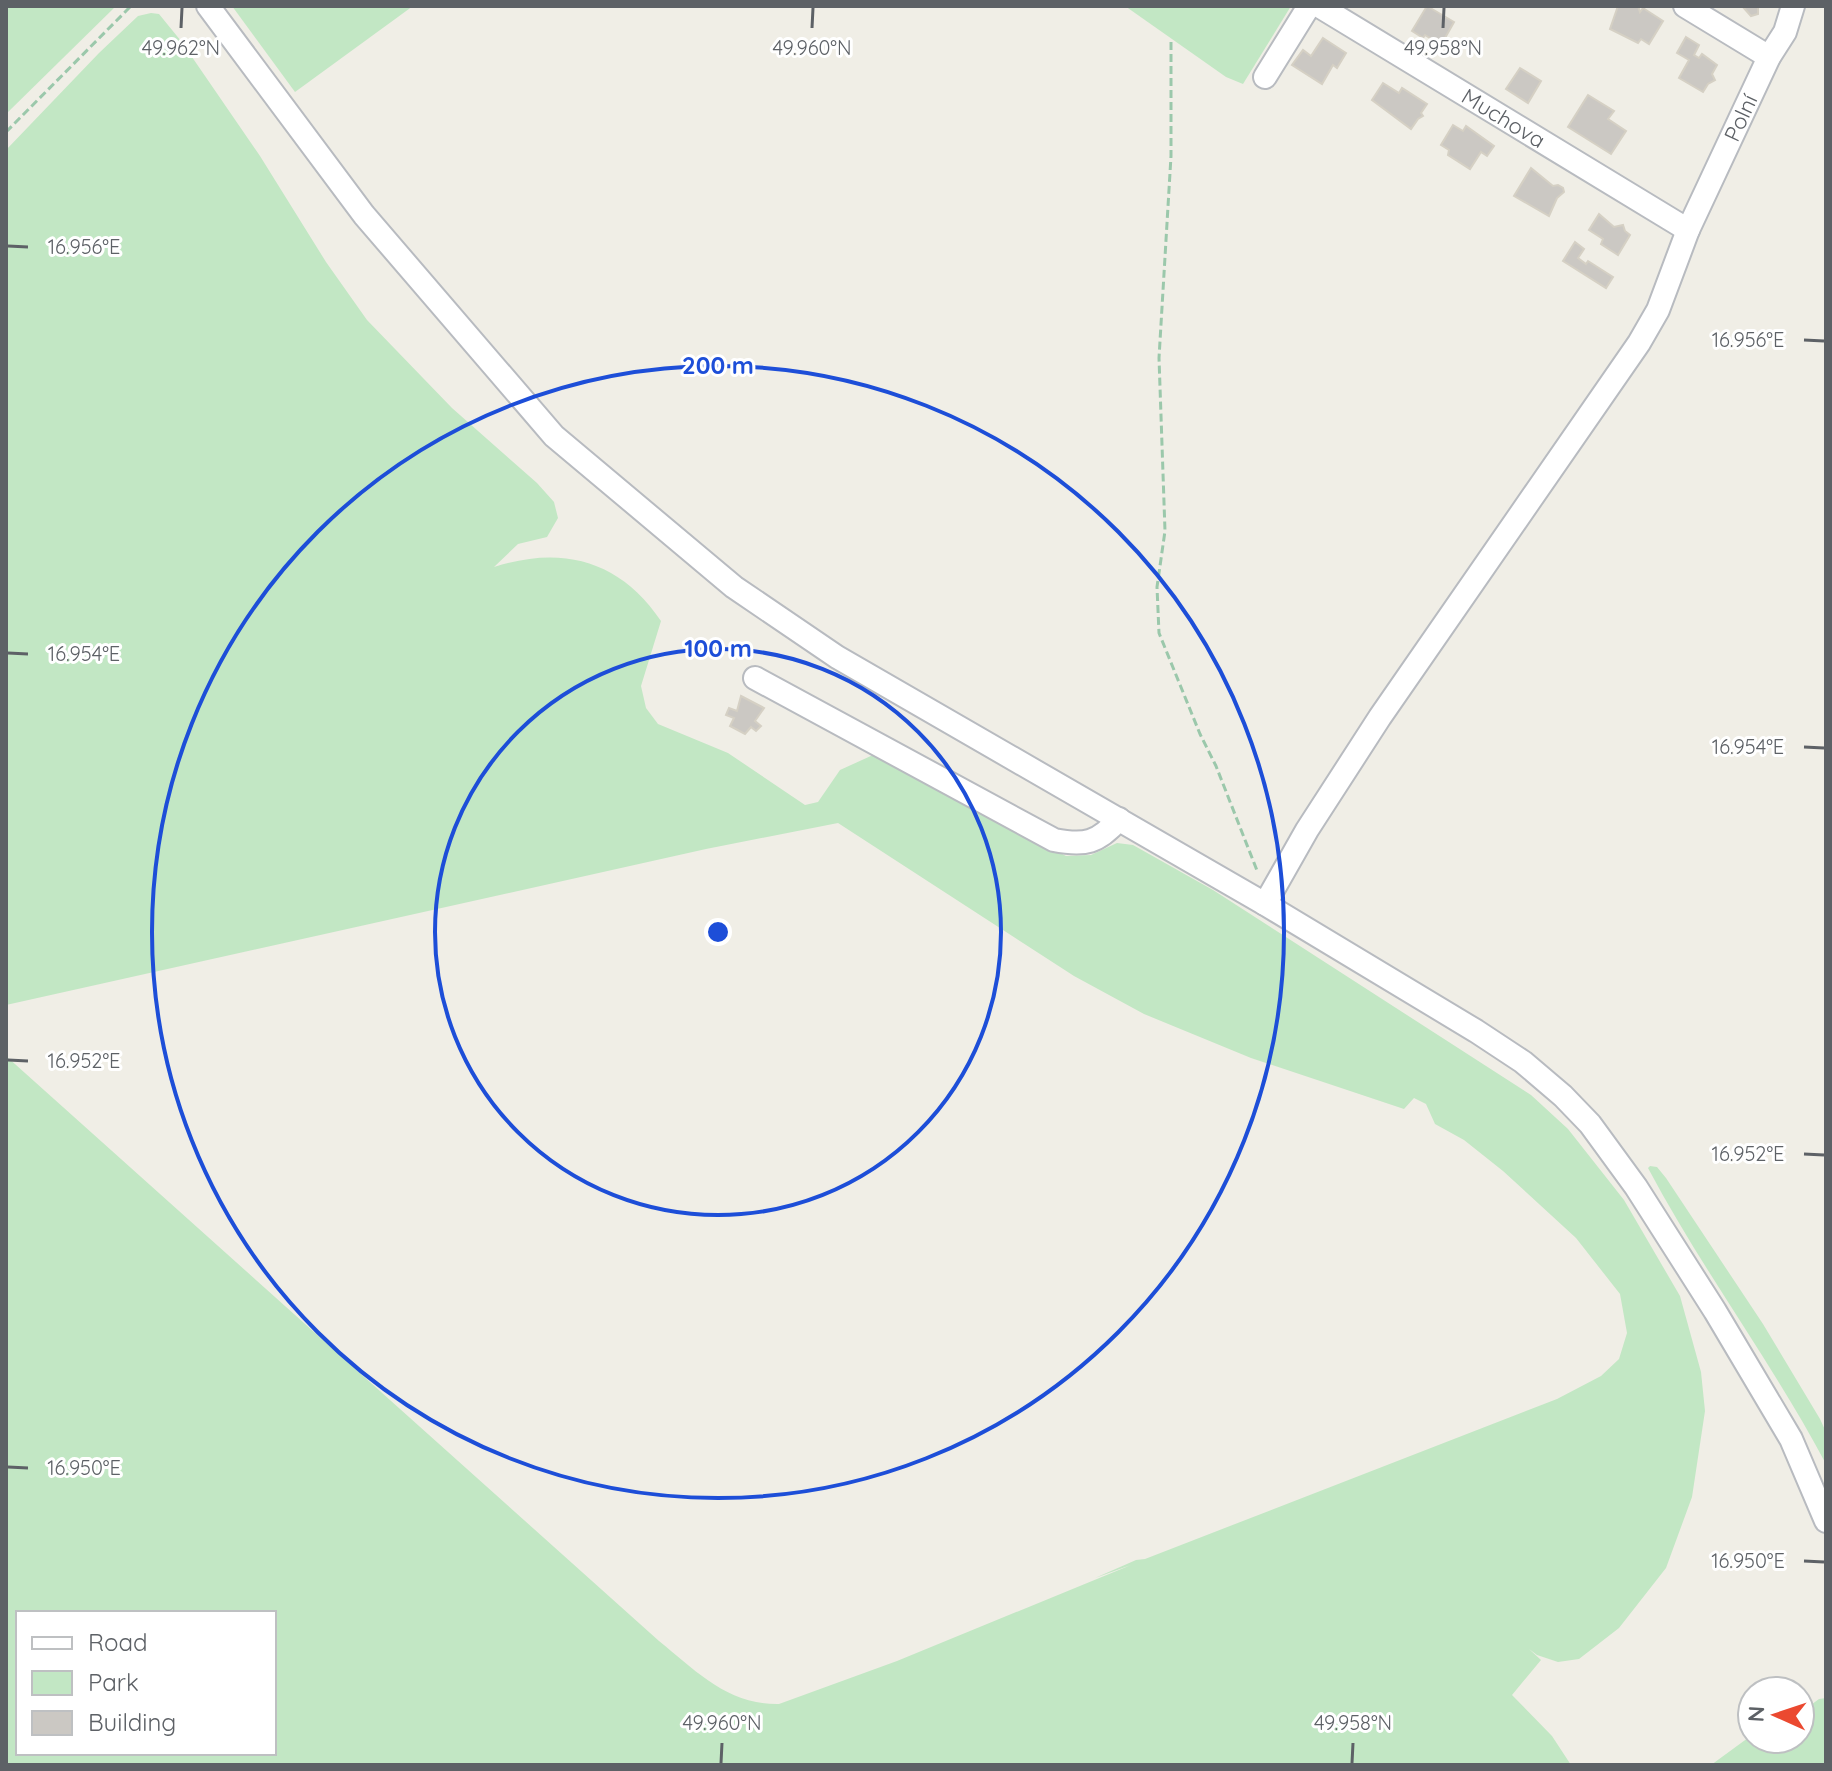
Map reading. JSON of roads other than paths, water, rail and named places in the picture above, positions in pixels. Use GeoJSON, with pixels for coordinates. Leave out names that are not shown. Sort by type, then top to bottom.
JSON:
{"type":"FeatureCollection","features":[{"type":"Feature","properties":{"kind":"street"},"geometry":{"type":"LineString","coordinates":[[208,6],[364,215],[554,436],[747,596],[837,657],[1265,904],[1476,1031],[1523,1062],[1563,1096],[1590,1124],[1636,1187],[1749,1367],[1791,1439],[1826,1521]]}},
{"type":"Feature","properties":{"kind":"street"},"geometry":{"type":"LineString","coordinates":[[1265,77],[1309,6]]}},
{"type":"Feature","properties":{"kind":"street","name":"Muchova"},"geometry":{"type":"LineString","coordinates":[[1319,6],[1688,230]]}},
{"type":"Feature","properties":{"kind":"street"},"geometry":{"type":"LineString","coordinates":[[1685,6],[1769,57]]}},
{"type":"Feature","properties":{"kind":"street","name":"Polní"},"geometry":{"type":"LineString","coordinates":[[1265,904],[1307,830],[1380,717],[1639,343],[1658,310],[1688,230],[1769,57],[1785,32],[1793,6]]}},
{"type":"Feature","properties":{"kind":"street"},"geometry":{"type":"LineString","coordinates":[[755,678],[1054,840],[1075,844],[1097,840],[1119,819]]}}]}
